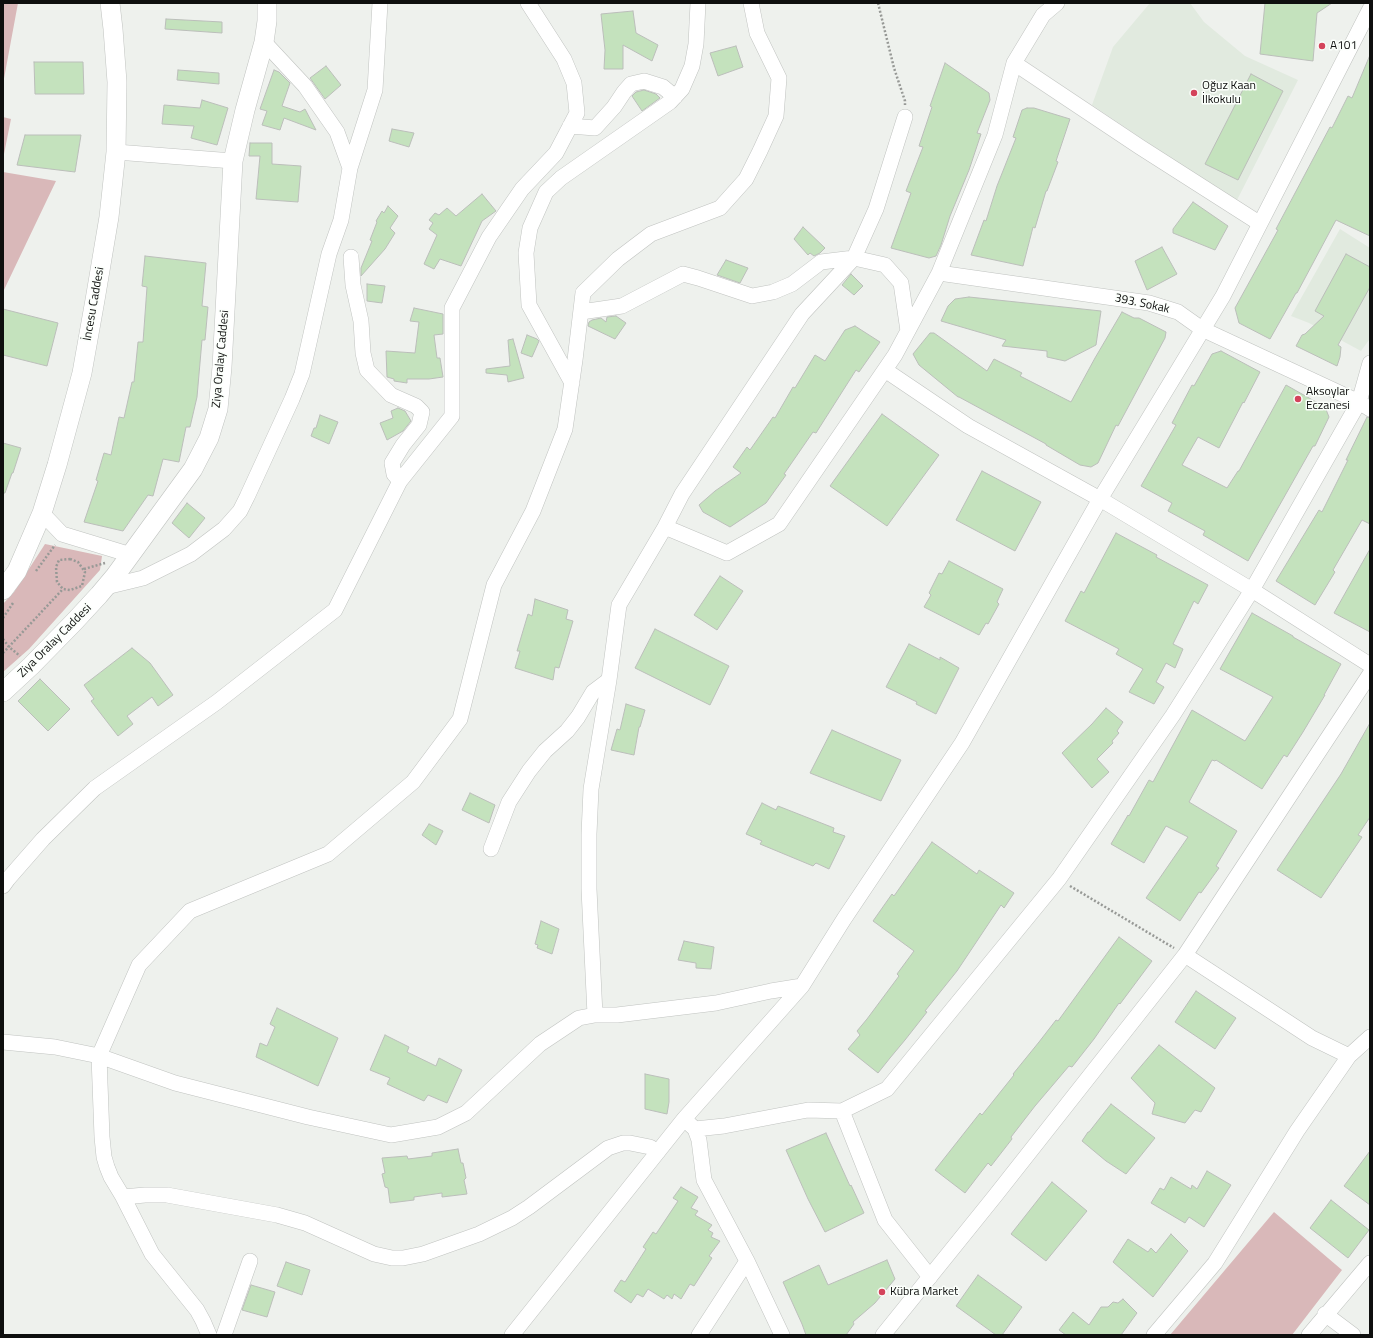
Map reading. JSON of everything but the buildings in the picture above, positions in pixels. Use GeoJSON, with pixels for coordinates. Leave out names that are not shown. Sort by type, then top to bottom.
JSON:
{"type":"FeatureCollection","features":[{"type":"Feature","properties":{"kind":"main road","name":"İncesu Caddesi"},"geometry":{"type":"LineString","coordinates":[[3,590],[17,571],[42,513],[57,465],[82,373],[109,218],[116,152],[117,82],[110,3]]}},
{"type":"Feature","properties":{"kind":"main road","name":"Ziya Oralay Caddesi"},"geometry":{"type":"LineString","coordinates":[[3,692],[31,666],[106,587],[193,469],[209,438],[218,409],[222,367],[233,161],[245,110],[264,42],[267,21],[267,3]]}},
{"type":"Feature","properties":{"kind":"street"},"geometry":{"type":"LineString","coordinates":[[106,587],[142,578],[191,554],[224,529],[240,511],[302,374],[329,254],[341,220],[350,168],[375,90],[380,3]]}},
{"type":"Feature","properties":{"kind":"street"},"geometry":{"type":"LineString","coordinates":[[3,886],[43,839],[95,788],[217,702],[335,610],[400,481],[452,416],[452,308],[489,237],[522,189],[556,153],[577,112],[574,83],[564,59],[528,3]]}},
{"type":"Feature","properties":{"kind":"street"},"geometry":{"type":"LineString","coordinates":[[572,383],[529,305],[526,253],[530,228],[546,192],[561,178],[670,102],[682,89],[692,66],[696,44],[698,3]]}},
{"type":"Feature","properties":{"kind":"street"},"geometry":{"type":"LineString","coordinates":[[209,1335],[204,1321],[197,1310],[152,1254],[112,1178],[104,1152],[102,1137],[99,1056],[139,965],[190,911],[328,854],[413,782],[460,719],[494,585],[533,511],[565,429],[583,293],[618,259],[651,234],[720,208],[746,178],[776,116],[779,78],[757,33],[751,3]]}},
{"type":"Feature","properties":{"kind":"street"},"geometry":{"type":"LineString","coordinates":[[665,527],[727,553],[779,524],[894,356],[939,273],[994,135],[1014,63],[1043,15],[1057,3]]}},
{"type":"Feature","properties":{"kind":"street"},"geometry":{"type":"LineString","coordinates":[[512,1335],[684,1119],[802,986],[844,920],[962,743],[1100,499],[1223,296],[1259,223],[1364,27],[1370,9]]}},
{"type":"Feature","properties":{"kind":"street"},"geometry":{"type":"LineString","coordinates":[[264,42],[305,86],[337,132],[350,168]]}},
{"type":"Feature","properties":{"kind":"street"},"geometry":{"type":"LineString","coordinates":[[1014,63],[1140,147],[1259,223]]}},
{"type":"Feature","properties":{"kind":"street"},"geometry":{"type":"LineString","coordinates":[[570,126],[595,128],[631,84],[644,81],[663,87],[674,97]]}},
{"type":"Feature","properties":{"kind":"street"},"geometry":{"type":"LineString","coordinates":[[595,1015],[590,889],[589,826],[591,789],[609,680],[619,605],[665,527],[682,494],[802,314],[854,258],[876,209],[905,117]]}},
{"type":"Feature","properties":{"kind":"street"},"geometry":{"type":"LineString","coordinates":[[116,152],[233,161]]}},
{"type":"Feature","properties":{"kind":"street"},"geometry":{"type":"LineString","coordinates":[[351,257],[353,285],[361,321],[363,353],[367,370],[391,395],[416,406],[422,412],[419,424],[403,445],[392,463],[394,474],[400,481]]}},
{"type":"Feature","properties":{"kind":"street"},"geometry":{"type":"LineString","coordinates":[[581,312],[622,306],[683,274],[752,296],[773,292],[792,284],[821,262],[854,258],[885,265],[901,283],[908,331]]}},
{"type":"Feature","properties":{"kind":"street","name":"393. Sokak"},"geometry":{"type":"LineString","coordinates":[[939,273],[1149,303],[1178,312],[1202,329],[1365,406]]}},
{"type":"Feature","properties":{"kind":"street"},"geometry":{"type":"LineString","coordinates":[[696,1129],[724,1126],[808,1110],[842,1111],[887,1089],[1059,879],[1172,715],[1252,590],[1365,406],[1370,363]]}},
{"type":"Feature","properties":{"kind":"street"},"geometry":{"type":"LineString","coordinates":[[885,370],[968,426],[1100,499],[1252,590],[1370,665]]}},
{"type":"Feature","properties":{"kind":"street"},"geometry":{"type":"LineString","coordinates":[[42,513],[62,534],[131,555]]}},
{"type":"Feature","properties":{"kind":"street"},"geometry":{"type":"LineString","coordinates":[[883,1335],[1185,955],[1370,674]]}},
{"type":"Feature","properties":{"kind":"street"},"geometry":{"type":"LineString","coordinates":[[491,848],[509,802],[529,771],[545,751],[571,726],[593,692],[609,680]]}},
{"type":"Feature","properties":{"kind":"street"},"geometry":{"type":"LineString","coordinates":[[1185,955],[1312,1038],[1349,1056]]}},
{"type":"Feature","properties":{"kind":"street"},"geometry":{"type":"LineString","coordinates":[[3,1042],[56,1047],[99,1056],[175,1083],[308,1117],[391,1135],[438,1127],[466,1113],[540,1044],[580,1018],[595,1015],[625,1014],[716,1004],[771,991],[802,986]]}},
{"type":"Feature","properties":{"kind":"street"},"geometry":{"type":"LineString","coordinates":[[1154,1335],[1215,1263],[1298,1131],[1349,1056],[1370,1037]]}},
{"type":"Feature","properties":{"kind":"street"},"geometry":{"type":"LineString","coordinates":[[842,1111],[885,1220],[930,1276]]}},
{"type":"Feature","properties":{"kind":"street"},"geometry":{"type":"LineString","coordinates":[[684,1119],[696,1129],[699,1140],[704,1180],[747,1261],[782,1335]]}},
{"type":"Feature","properties":{"kind":"street"},"geometry":{"type":"LineString","coordinates":[[123,1197],[145,1195],[167,1196],[277,1215],[306,1223],[374,1254],[403,1258],[423,1254],[479,1234],[512,1218],[608,1148],[623,1143],[630,1143],[650,1147],[658,1152]]}},
{"type":"Feature","properties":{"kind":"street"},"geometry":{"type":"LineString","coordinates":[[224,1335],[250,1261]]}},
{"type":"Feature","properties":{"kind":"street"},"geometry":{"type":"LineString","coordinates":[[699,1335],[747,1261]]}},
{"type":"Feature","properties":{"kind":"street"},"geometry":{"type":"LineString","coordinates":[[1309,1335],[1325,1314],[1370,1263]]}},
{"type":"Feature","properties":{"kind":"street"},"geometry":{"type":"LineString","coordinates":[[1325,1314],[1335,1335]]}},
{"type":"Feature","properties":{"kind":"street"},"geometry":{"type":"LineString","coordinates":[[1325,1314],[1352,1335]]}},
{"type":"Feature","properties":{"kind":"path"},"geometry":{"type":"LineString","coordinates":[[878,3],[894,68],[905,101],[905,117]]}},
{"type":"Feature","properties":{"kind":"path"},"geometry":{"type":"LineString","coordinates":[[70,559],[78,562],[85,572],[82,586],[70,590],[63,589],[57,582],[56,567],[59,560],[70,559]]}},
{"type":"Feature","properties":{"kind":"path"},"geometry":{"type":"LineString","coordinates":[[3,653],[63,589]]}},
{"type":"Feature","properties":{"kind":"path"},"geometry":{"type":"LineString","coordinates":[[3,639],[9,647],[31,666]]}},
{"type":"Feature","properties":{"kind":"path"},"geometry":{"type":"LineString","coordinates":[[1059,879],[1185,955]]}},
{"type":"Feature","properties":{"kind":"shaded area"},"geometry":{"type":"Polygon","coordinates":[[[3,3],[18,3],[3,84],[3,3]]]}},
{"type":"Feature","properties":{"kind":"shaded area","name":"Oğuz Kaan İlkokulu"},"geometry":{"type":"Polygon","coordinates":[[[1150,3],[1190,3],[1204,22],[1245,56],[1298,80],[1236,202],[1092,105],[1113,47],[1150,3]]]}},
{"type":"Feature","properties":{"kind":"shaded area"},"geometry":{"type":"Polygon","coordinates":[[[3,117],[11,119],[3,159],[3,117]]]}},
{"type":"Feature","properties":{"kind":"shaded area"},"geometry":{"type":"Polygon","coordinates":[[[3,172],[56,181],[3,292],[3,172]]]}},
{"type":"Feature","properties":{"kind":"shaded area"},"geometry":{"type":"Polygon","coordinates":[[[1340,229],[1370,248],[1370,337],[1361,351],[1309,323],[1291,316],[1340,229]]]}},
{"type":"Feature","properties":{"kind":"shaded area"},"geometry":{"type":"Polygon","coordinates":[[[45,544],[102,556],[100,570],[29,649],[3,672],[3,604],[14,592],[45,544]]]}},
{"type":"Feature","properties":{"kind":"shaded area"},"geometry":{"type":"Polygon","coordinates":[[[1274,1212],[1342,1270],[1292,1335],[1170,1335],[1274,1212]]]}},
{"type":"Feature","properties":{"kind":"place","name":"A101"},"geometry":{"type":"Point","coordinates":[1322,46]}},
{"type":"Feature","properties":{"kind":"place","name":"Oğuz Kaan İlkokulu"},"geometry":{"type":"Point","coordinates":[1194,93]}},
{"type":"Feature","properties":{"kind":"place","name":"Aksoylar Eczanesi"},"geometry":{"type":"Point","coordinates":[1298,399]}},
{"type":"Feature","properties":{"kind":"place","name":"Kübra Market"},"geometry":{"type":"Point","coordinates":[882,1292]}}]}
